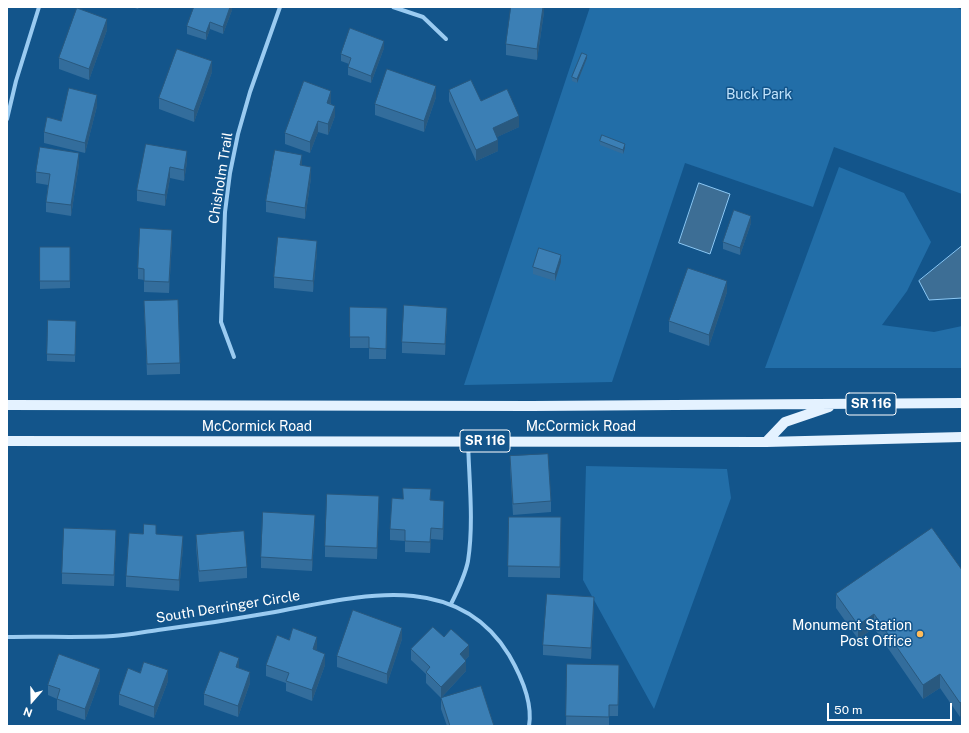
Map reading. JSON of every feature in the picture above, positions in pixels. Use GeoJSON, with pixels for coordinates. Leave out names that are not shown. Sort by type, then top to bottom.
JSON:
{"type":"FeatureCollection","features":[{"type":"Feature","properties":{"kind":"main road","name":"McCormick Road"},"geometry":{"type":"LineString","coordinates":[[7,405],[532,406],[962,403]]}},
{"type":"Feature","properties":{"kind":"main road"},"geometry":{"type":"LineString","coordinates":[[766,442],[785,422],[838,404]]}},
{"type":"Feature","properties":{"kind":"main road","name":"McCormick Road"},"geometry":{"type":"LineString","coordinates":[[7,441],[766,442],[962,437]]}},
{"type":"Feature","properties":{"kind":"street"},"geometry":{"type":"LineString","coordinates":[[7,119],[16,81],[39,7]]}},
{"type":"Feature","properties":{"kind":"street","name":"Chisholm Trail"},"geometry":{"type":"LineString","coordinates":[[234,357],[221,322],[222,267],[227,196],[238,134],[250,92],[280,7]]}},
{"type":"Feature","properties":{"kind":"street"},"geometry":{"type":"LineString","coordinates":[[394,7],[423,17],[446,39]]}},
{"type":"Feature","properties":{"kind":"street"},"geometry":{"type":"LineString","coordinates":[[451,604],[461,583],[468,562],[470,535],[468,441]]}},
{"type":"Feature","properties":{"kind":"street","name":"South Derringer Circle"},"geometry":{"type":"LineString","coordinates":[[7,637],[115,636],[237,619],[380,595],[406,594],[429,597],[451,604],[473,616],[491,632],[506,650],[516,667],[525,691],[529,705],[530,726]]}},
{"type":"Feature","properties":{"kind":"green space","name":"Buck Park"},"geometry":{"type":"Polygon","coordinates":[[[590,7],[955,7],[962,10],[962,194],[834,147],[813,207],[685,163],[612,382],[464,385],[590,7]]]}},
{"type":"Feature","properties":{"kind":"green space"},"geometry":{"type":"Polygon","coordinates":[[[839,167],[904,193],[931,242],[907,291],[882,325],[934,332],[962,326],[962,368],[765,368],[839,167]]]}},
{"type":"Feature","properties":{"kind":"green space"},"geometry":{"type":"Polygon","coordinates":[[[586,466],[727,469],[731,498],[654,709],[583,580],[586,466]]]}},
{"type":"Feature","properties":{"kind":"shaded area"},"geometry":{"type":"Polygon","coordinates":[[[699,183],[730,194],[710,254],[679,243],[699,183]]]}},
{"type":"Feature","properties":{"kind":"shaded area"},"geometry":{"type":"Polygon","coordinates":[[[962,246],[962,298],[929,300],[919,281],[962,246]]]}},
{"type":"Feature","properties":{"kind":"building"},"geometry":{"type":"Polygon","coordinates":[[[194,7],[230,7],[223,27],[210,22],[206,33],[187,26],[194,7]]]}},
{"type":"Feature","properties":{"kind":"building"},"geometry":{"type":"Polygon","coordinates":[[[511,7],[543,7],[537,49],[506,44],[511,7]]]}},
{"type":"Feature","properties":{"kind":"building"},"geometry":{"type":"Polygon","coordinates":[[[77,8],[107,19],[89,69],[59,58],[77,8]]]}},
{"type":"Feature","properties":{"kind":"building"},"geometry":{"type":"Polygon","coordinates":[[[350,28],[384,41],[371,76],[348,67],[351,58],[341,54],[350,28]]]}},
{"type":"Feature","properties":{"kind":"building"},"geometry":{"type":"Polygon","coordinates":[[[177,49],[212,61],[194,111],[159,98],[177,49]]]}},
{"type":"Feature","properties":{"kind":"building"},"geometry":{"type":"Polygon","coordinates":[[[582,53],[587,55],[577,79],[572,77],[582,53]]]}},
{"type":"Feature","properties":{"kind":"building"},"geometry":{"type":"Polygon","coordinates":[[[387,69],[436,86],[424,121],[375,104],[387,69]]]}},
{"type":"Feature","properties":{"kind":"building"},"geometry":{"type":"Polygon","coordinates":[[[471,80],[481,101],[507,89],[519,116],[493,128],[498,140],[476,150],[449,90],[471,80]]]}},
{"type":"Feature","properties":{"kind":"building"},"geometry":{"type":"Polygon","coordinates":[[[304,81],[331,91],[327,103],[335,106],[328,124],[318,121],[310,142],[285,133],[304,81]]]}},
{"type":"Feature","properties":{"kind":"building"},"geometry":{"type":"Polygon","coordinates":[[[69,88],[97,95],[85,143],[44,132],[47,117],[61,121],[69,88]]]}},
{"type":"Feature","properties":{"kind":"building"},"geometry":{"type":"Polygon","coordinates":[[[602,135],[625,144],[623,150],[600,141],[602,135]]]}},
{"type":"Feature","properties":{"kind":"building"},"geometry":{"type":"Polygon","coordinates":[[[146,144],[187,151],[184,170],[170,167],[165,195],[137,190],[146,144]]]}},
{"type":"Feature","properties":{"kind":"building"},"geometry":{"type":"Polygon","coordinates":[[[40,147],[79,153],[71,205],[46,202],[50,174],[36,172],[40,147]]]}},
{"type":"Feature","properties":{"kind":"building"},"geometry":{"type":"Polygon","coordinates":[[[275,150],[302,155],[300,165],[311,167],[305,208],[266,201],[275,150]]]}},
{"type":"Feature","properties":{"kind":"building"},"geometry":{"type":"Polygon","coordinates":[[[734,210],[751,216],[740,248],[723,242],[734,210]]]}},
{"type":"Feature","properties":{"kind":"building"},"geometry":{"type":"Polygon","coordinates":[[[140,228],[172,230],[169,282],[144,281],[144,269],[138,268],[140,228]]]}},
{"type":"Feature","properties":{"kind":"building"},"geometry":{"type":"Polygon","coordinates":[[[278,237],[317,241],[313,281],[274,277],[278,237]]]}},
{"type":"Feature","properties":{"kind":"building"},"geometry":{"type":"Polygon","coordinates":[[[40,247],[70,247],[70,281],[40,281],[40,247]]]}},
{"type":"Feature","properties":{"kind":"building"},"geometry":{"type":"Polygon","coordinates":[[[539,248],[561,255],[555,274],[533,267],[539,248]]]}},
{"type":"Feature","properties":{"kind":"building"},"geometry":{"type":"Polygon","coordinates":[[[688,268],[727,281],[709,335],[669,321],[688,268]]]}},
{"type":"Feature","properties":{"kind":"building"},"geometry":{"type":"Polygon","coordinates":[[[178,300],[180,363],[147,364],[144,301],[178,300]]]}},
{"type":"Feature","properties":{"kind":"building"},"geometry":{"type":"Polygon","coordinates":[[[404,305],[447,308],[445,344],[402,342],[404,305]]]}},
{"type":"Feature","properties":{"kind":"building"},"geometry":{"type":"Polygon","coordinates":[[[350,307],[387,308],[386,349],[369,348],[369,337],[350,337],[350,307]]]}},
{"type":"Feature","properties":{"kind":"building"},"geometry":{"type":"Polygon","coordinates":[[[48,320],[76,321],[75,355],[47,354],[48,320]]]}},
{"type":"Feature","properties":{"kind":"building"},"geometry":{"type":"Polygon","coordinates":[[[548,454],[551,501],[513,504],[510,456],[548,454]]]}},
{"type":"Feature","properties":{"kind":"building"},"geometry":{"type":"Polygon","coordinates":[[[403,488],[431,489],[430,500],[444,501],[443,529],[431,528],[430,542],[405,541],[405,530],[390,529],[392,498],[403,499],[403,488]]]}},
{"type":"Feature","properties":{"kind":"building"},"geometry":{"type":"Polygon","coordinates":[[[327,494],[379,496],[377,548],[325,546],[327,494]]]}},
{"type":"Feature","properties":{"kind":"building"},"geometry":{"type":"Polygon","coordinates":[[[263,512],[315,515],[312,560],[261,557],[263,512]]]}},
{"type":"Feature","properties":{"kind":"building"},"geometry":{"type":"Polygon","coordinates":[[[509,517],[561,517],[560,567],[508,566],[509,517]]]}},
{"type":"Feature","properties":{"kind":"building"},"geometry":{"type":"Polygon","coordinates":[[[144,524],[156,525],[156,534],[183,536],[179,580],[126,576],[129,533],[143,534],[144,524]]]}},
{"type":"Feature","properties":{"kind":"building"},"geometry":{"type":"Polygon","coordinates":[[[64,528],[116,530],[114,575],[62,573],[64,528]]]}},
{"type":"Feature","properties":{"kind":"building","name":"Monument Station Post Office"},"geometry":{"type":"Polygon","coordinates":[[[932,528],[962,570],[962,701],[960,703],[940,674],[923,685],[874,614],[858,625],[836,594],[932,528]]]}},
{"type":"Feature","properties":{"kind":"building"},"geometry":{"type":"Polygon","coordinates":[[[244,531],[247,567],[199,571],[196,535],[244,531]]]}},
{"type":"Feature","properties":{"kind":"building"},"geometry":{"type":"Polygon","coordinates":[[[547,594],[594,597],[591,648],[543,645],[547,594]]]}},
{"type":"Feature","properties":{"kind":"building"},"geometry":{"type":"Polygon","coordinates":[[[353,610],[402,628],[387,674],[337,656],[353,610]]]}},
{"type":"Feature","properties":{"kind":"building"},"geometry":{"type":"Polygon","coordinates":[[[433,627],[444,637],[451,629],[469,645],[460,654],[466,661],[441,687],[426,672],[430,667],[411,649],[433,627]]]}},
{"type":"Feature","properties":{"kind":"building"},"geometry":{"type":"Polygon","coordinates":[[[293,628],[317,637],[313,649],[325,654],[312,690],[286,681],[289,673],[266,665],[277,635],[289,640],[293,628]]]}},
{"type":"Feature","properties":{"kind":"building"},"geometry":{"type":"Polygon","coordinates":[[[220,651],[239,658],[236,667],[250,672],[238,706],[204,694],[220,651]]]}},
{"type":"Feature","properties":{"kind":"building"},"geometry":{"type":"Polygon","coordinates":[[[59,654],[100,669],[85,709],[57,699],[60,689],[48,685],[59,654]]]}},
{"type":"Feature","properties":{"kind":"building"},"geometry":{"type":"Polygon","coordinates":[[[144,662],[168,670],[154,707],[119,694],[128,668],[140,673],[144,662]]]}},
{"type":"Feature","properties":{"kind":"building"},"geometry":{"type":"Polygon","coordinates":[[[567,664],[619,665],[618,705],[609,705],[609,717],[566,716],[567,664]]]}},
{"type":"Feature","properties":{"kind":"building"},"geometry":{"type":"Polygon","coordinates":[[[481,686],[494,726],[450,726],[441,698],[481,686]]]}},
{"type":"Feature","properties":{"kind":"place","name":"Monument Station Post Office"},"geometry":{"type":"Point","coordinates":[920,634]}}]}
